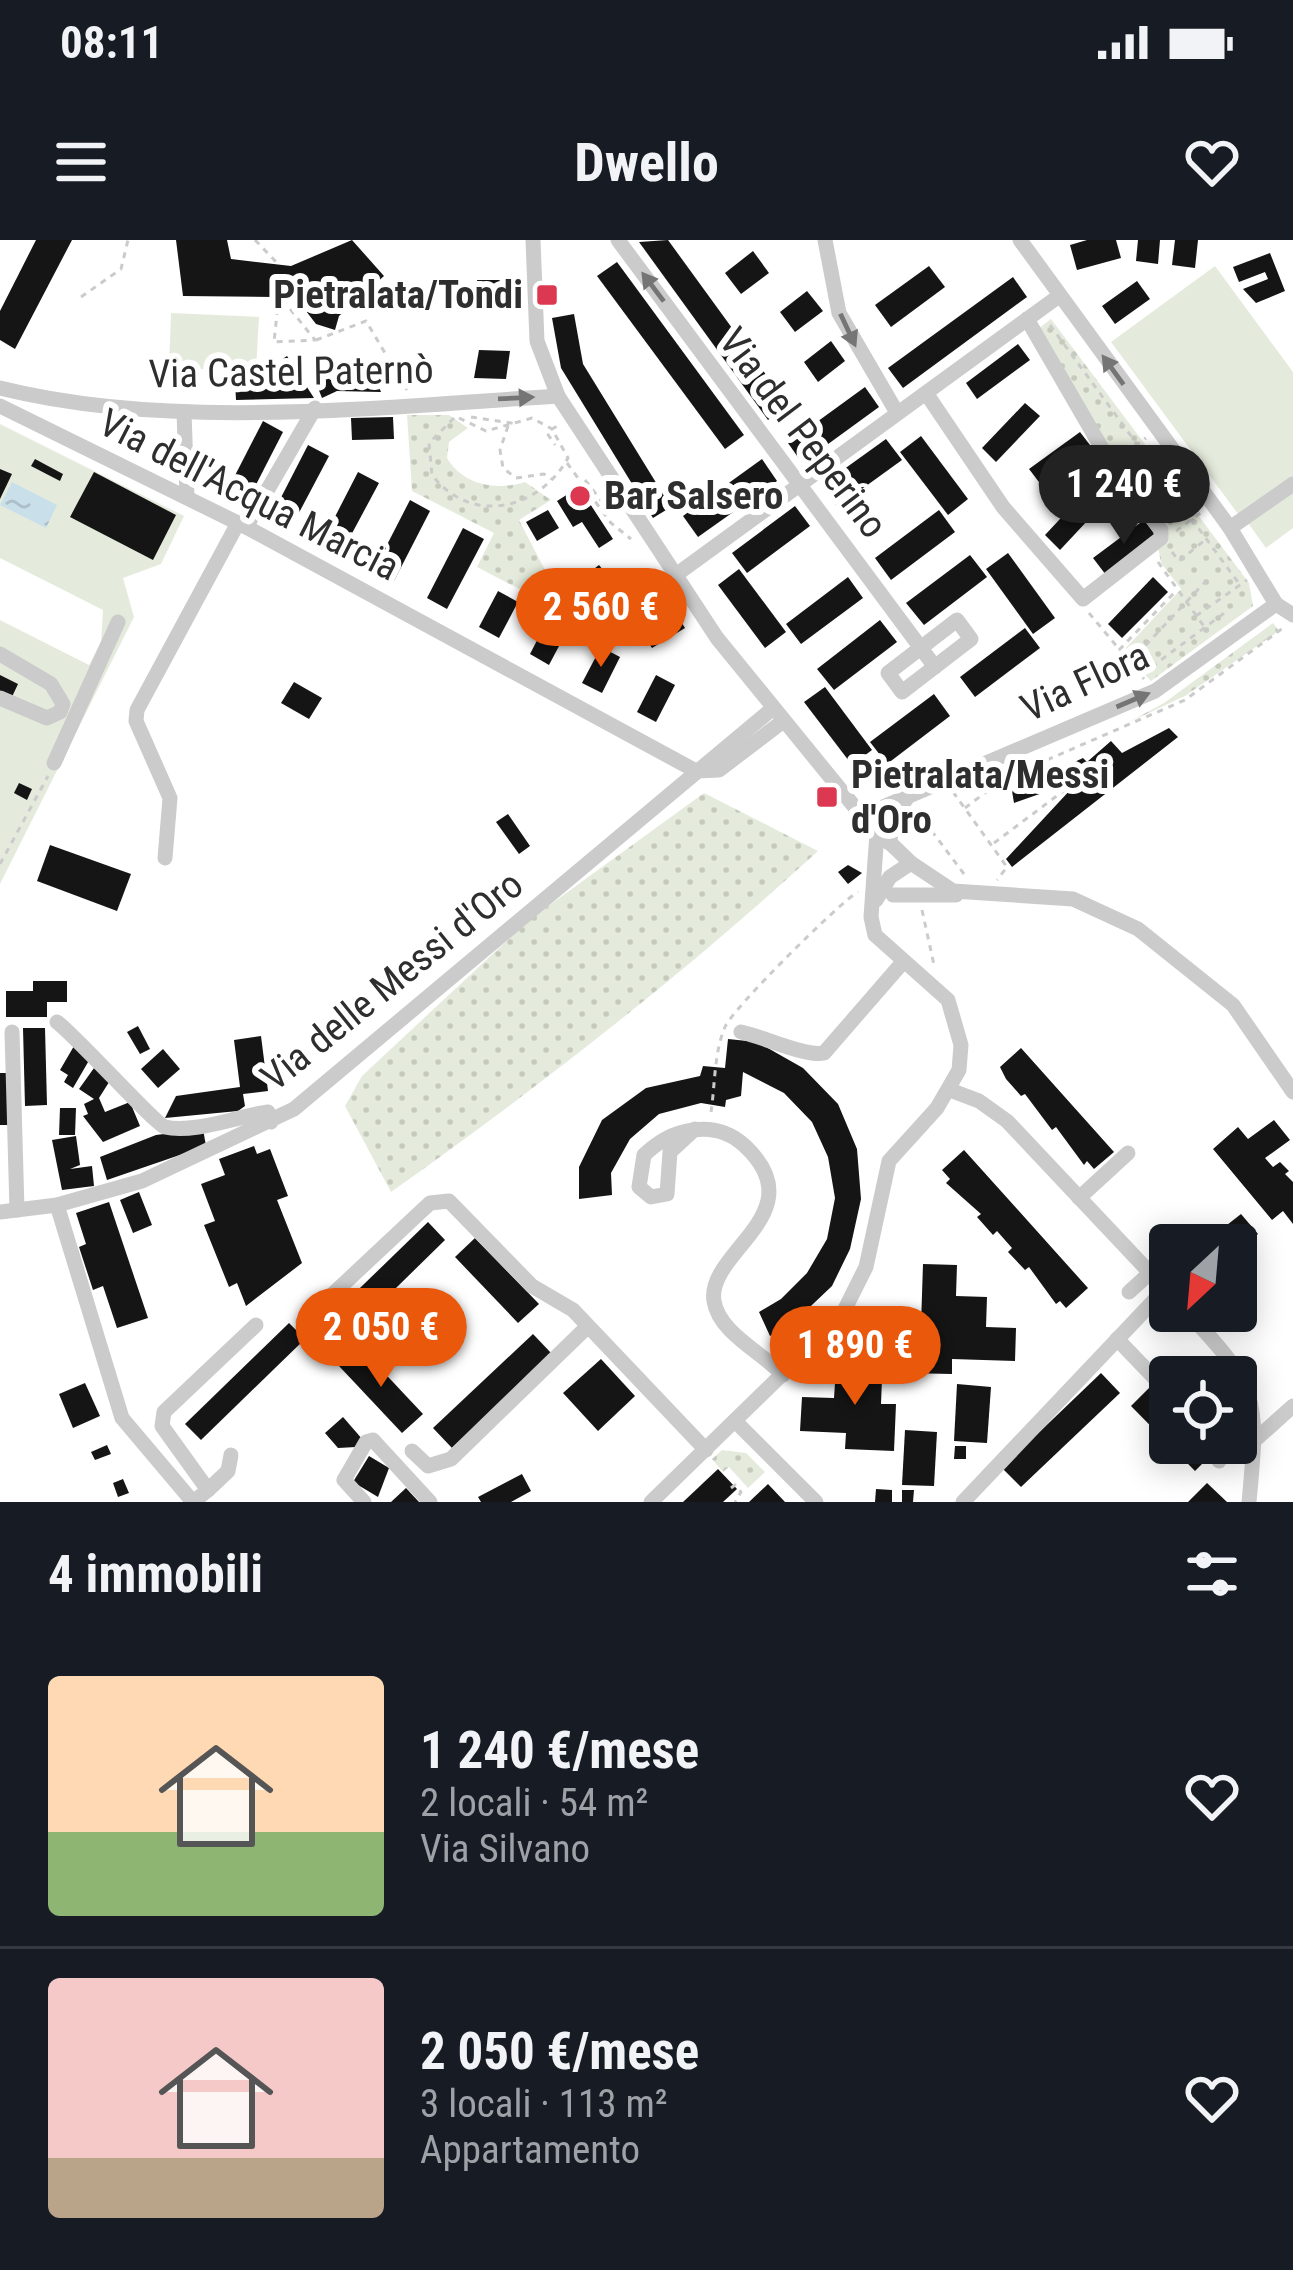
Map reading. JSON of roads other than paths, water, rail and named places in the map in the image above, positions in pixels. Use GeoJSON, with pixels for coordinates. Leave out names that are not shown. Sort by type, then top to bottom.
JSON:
{"type":"FeatureCollection","features":[{"type":"Feature","properties":{"kind":"street"},"geometry":{"type":"LineString","coordinates":[[533,240],[536,330],[558,396],[673,577],[777,715],[862,816],[911,863],[969,892]]}},
{"type":"Feature","properties":{"kind":"street","name":"Via del Peperino"},"geometry":{"type":"LineString","coordinates":[[618,240],[935,667]]}},
{"type":"Feature","properties":{"kind":"street"},"geometry":{"type":"LineString","coordinates":[[825,240],[839,313],[896,411]]}},
{"type":"Feature","properties":{"kind":"street"},"geometry":{"type":"LineString","coordinates":[[1020,240],[1230,528],[1284,613]]}},
{"type":"Feature","properties":{"kind":"street"},"geometry":{"type":"LineString","coordinates":[[673,577],[1059,296]]}},
{"type":"Feature","properties":{"kind":"street"},"geometry":{"type":"LineString","coordinates":[[926,393],[1003,507],[1083,599],[1159,540],[1161,530],[1111,464],[1033,315]]}},
{"type":"Feature","properties":{"kind":"street","name":"Via Castel Paternò"},"geometry":{"type":"LineString","coordinates":[[0,388],[99,407],[184,412],[558,396]]}},
{"type":"Feature","properties":{"kind":"street","name":"Via dell'Acqua Marcia"},"geometry":{"type":"LineString","coordinates":[[0,406],[242,525],[696,771]]}},
{"type":"Feature","properties":{"kind":"street"},"geometry":{"type":"LineString","coordinates":[[165,858],[170,798],[136,721],[137,710],[242,525],[316,407]]}},
{"type":"Feature","properties":{"kind":"street"},"geometry":{"type":"LineString","coordinates":[[184,412],[188,497]]}},
{"type":"Feature","properties":{"kind":"street"},"geometry":{"type":"LineString","coordinates":[[1230,528],[1293,484]]}},
{"type":"Feature","properties":{"kind":"street","name":"Via Flora"},"geometry":{"type":"LineString","coordinates":[[862,816],[1155,691],[1284,613]]}},
{"type":"Feature","properties":{"kind":"street"},"geometry":{"type":"LineString","coordinates":[[957,620],[971,638],[902,692],[888,673],[921,648],[957,620]]}},
{"type":"Feature","properties":{"kind":"street"},"geometry":{"type":"LineString","coordinates":[[54,763],[118,622]]}},
{"type":"Feature","properties":{"kind":"street"},"geometry":{"type":"LineString","coordinates":[[0,654],[60,692],[60,712],[42,717]]}},
{"type":"Feature","properties":{"kind":"street"},"geometry":{"type":"LineString","coordinates":[[0,698],[70,731]]}},
{"type":"Feature","properties":{"kind":"street"},"geometry":{"type":"LineString","coordinates":[[696,771],[777,715]]}},
{"type":"Feature","properties":{"kind":"street","name":"Via delle Messi d'Oro"},"geometry":{"type":"LineString","coordinates":[[8,1211],[57,1205],[142,1181],[271,1122],[321,1088],[696,771]]}},
{"type":"Feature","properties":{"kind":"street"},"geometry":{"type":"LineString","coordinates":[[651,1502],[842,1318],[866,1267],[889,1161],[950,1090],[961,1058],[953,1012],[940,989],[879,942],[873,908],[883,838],[909,796]]}},
{"type":"Feature","properties":{"kind":"street"},"geometry":{"type":"LineString","coordinates":[[873,908],[893,895],[911,863]]}},
{"type":"Feature","properties":{"kind":"street"},"geometry":{"type":"LineString","coordinates":[[873,908],[883,885],[911,863]]}},
{"type":"Feature","properties":{"kind":"street"},"geometry":{"type":"LineString","coordinates":[[893,895],[969,892],[1073,898],[1122,919],[1185,962],[1233,1005],[1293,1092]]}},
{"type":"Feature","properties":{"kind":"street"},"geometry":{"type":"LineString","coordinates":[[741,1032],[773,1038],[810,1055],[824,1053],[903,962]]}},
{"type":"Feature","properties":{"kind":"street"},"geometry":{"type":"LineString","coordinates":[[57,1022],[111,1070],[148,1117],[166,1127],[268,1112],[271,1122]]}},
{"type":"Feature","properties":{"kind":"street"},"geometry":{"type":"LineString","coordinates":[[8,1211],[12,1032]]}},
{"type":"Feature","properties":{"kind":"street"},"geometry":{"type":"LineString","coordinates":[[950,1090],[994,1110],[1149,1272]]}},
{"type":"Feature","properties":{"kind":"street"},"geometry":{"type":"LineString","coordinates":[[702,1130],[670,1152],[670,1191],[657,1198],[644,1194],[638,1175],[644,1155],[664,1138],[702,1130],[731,1136],[749,1150],[762,1173],[766,1197],[762,1222],[718,1276],[714,1304],[727,1327],[783,1375]]}},
{"type":"Feature","properties":{"kind":"street"},"geometry":{"type":"LineString","coordinates":[[1079,1198],[1128,1153]]}},
{"type":"Feature","properties":{"kind":"street"},"geometry":{"type":"LineString","coordinates":[[303,1322],[430,1203],[442,1201],[460,1209],[532,1286],[573,1310],[585,1329],[706,1450]]}},
{"type":"Feature","properties":{"kind":"street"},"geometry":{"type":"LineString","coordinates":[[57,1205],[122,1418],[193,1502],[228,1471],[232,1455]]}},
{"type":"Feature","properties":{"kind":"street"},"geometry":{"type":"LineString","coordinates":[[1129,1292],[1149,1274]]}},
{"type":"Feature","properties":{"kind":"street"},"geometry":{"type":"LineString","coordinates":[[963,1502],[1149,1309]]}},
{"type":"Feature","properties":{"kind":"street"},"geometry":{"type":"LineString","coordinates":[[208,1490],[163,1426],[164,1412],[256,1325]]}},
{"type":"Feature","properties":{"kind":"street"},"geometry":{"type":"LineString","coordinates":[[412,1451],[428,1466],[451,1459],[585,1329]]}},
{"type":"Feature","properties":{"kind":"street"},"geometry":{"type":"LineString","coordinates":[[1204,1332],[1225,1356]]}},
{"type":"Feature","properties":{"kind":"street"},"geometry":{"type":"LineString","coordinates":[[1117,1340],[1149,1373]]}},
{"type":"Feature","properties":{"kind":"street"},"geometry":{"type":"LineString","coordinates":[[1257,1438],[1293,1406]]}},
{"type":"Feature","properties":{"kind":"street"},"geometry":{"type":"LineString","coordinates":[[736,1421],[816,1502]]}},
{"type":"Feature","properties":{"kind":"street"},"geometry":{"type":"LineString","coordinates":[[364,1502],[344,1480],[366,1442],[373,1440],[430,1502]]}},
{"type":"Feature","properties":{"kind":"street"},"geometry":{"type":"LineString","coordinates":[[1249,1502],[1253,1464]]}},
{"type":"Feature","properties":{"kind":"water"},"geometry":{"type":"Polygon","coordinates":[[[12,482],[57,505],[46,528],[0,505],[12,482]]]}},
{"type":"Feature","properties":{"kind":"place","name":"Pietralata/Tondi"},"geometry":{"type":"Point","coordinates":[547,295]}},
{"type":"Feature","properties":{"kind":"place","name":"Bar Salsero"},"geometry":{"type":"Point","coordinates":[580,496]}},
{"type":"Feature","properties":{"kind":"place","name":"Pietralata/Messi d'Oro"},"geometry":{"type":"Point","coordinates":[827,797]}}]}
